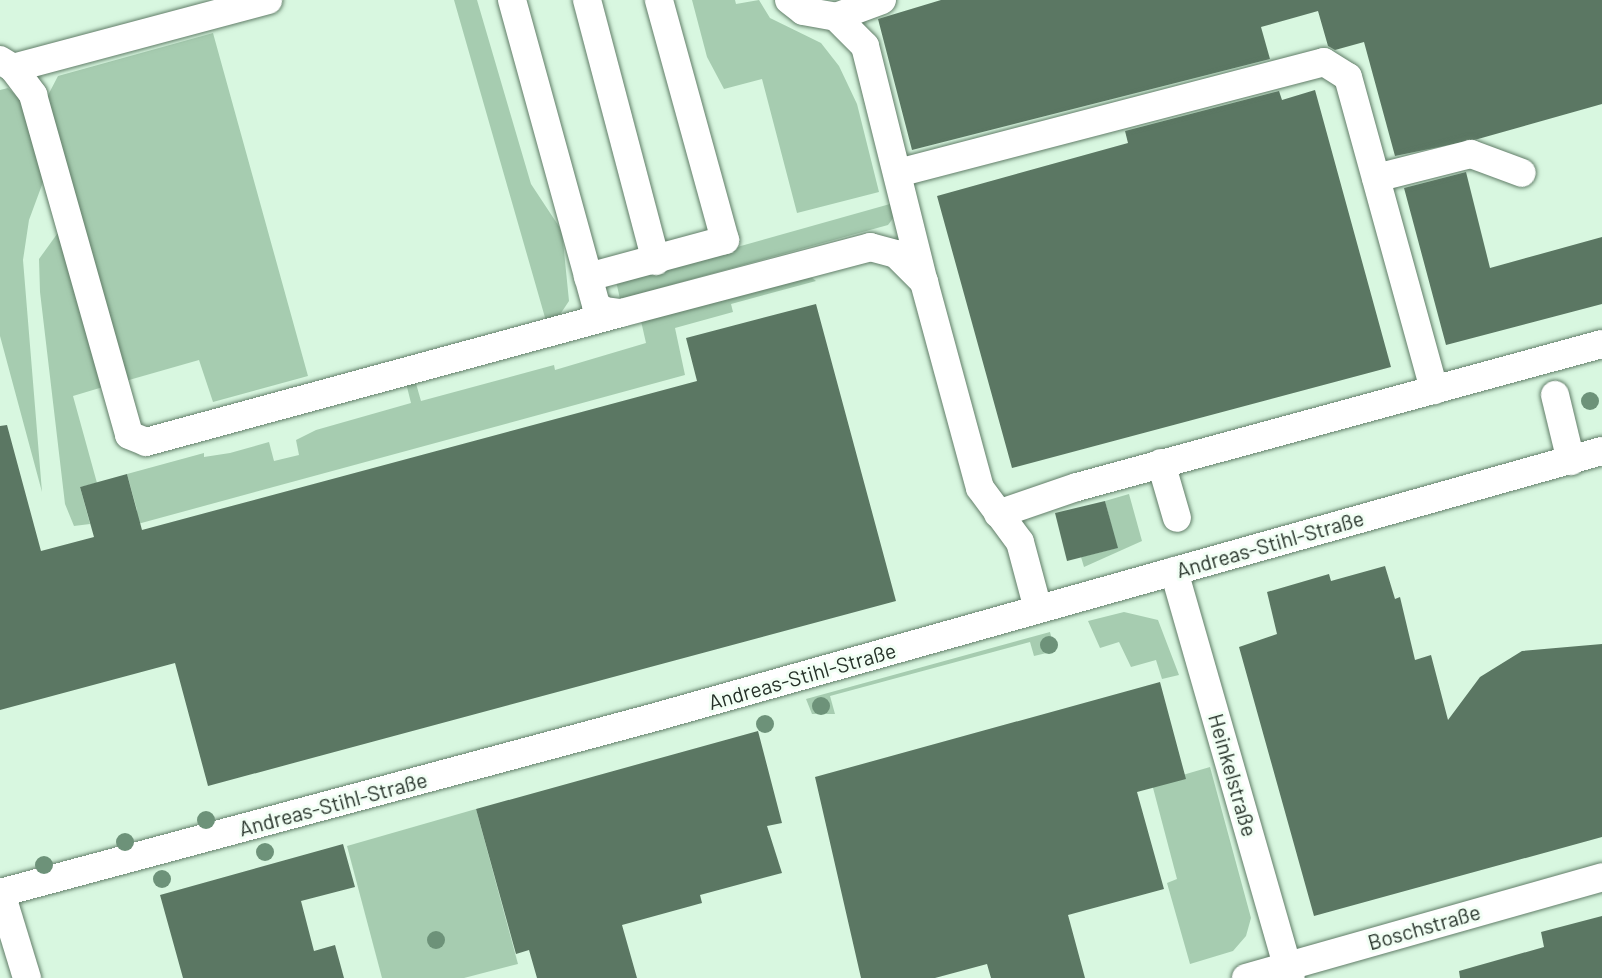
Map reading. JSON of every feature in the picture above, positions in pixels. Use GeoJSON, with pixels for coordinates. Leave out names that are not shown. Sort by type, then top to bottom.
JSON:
{"type":"FeatureCollection","features":[{"type":"Feature","properties":{"kind":"street"},"geometry":{"type":"LineString","coordinates":[[268,0],[7,64],[33,95],[129,435],[146,442],[870,247],[896,254],[924,282]]}},
{"type":"Feature","properties":{"kind":"street"},"geometry":{"type":"LineString","coordinates":[[512,0],[596,305],[604,311],[621,313]]}},
{"type":"Feature","properties":{"kind":"street"},"geometry":{"type":"LineString","coordinates":[[587,0],[656,261]]}},
{"type":"Feature","properties":{"kind":"street"},"geometry":{"type":"LineString","coordinates":[[588,277],[656,261],[725,240],[659,0]]}},
{"type":"Feature","properties":{"kind":"street"},"geometry":{"type":"LineString","coordinates":[[789,0],[803,11],[836,17],[882,0]]}},
{"type":"Feature","properties":{"kind":"street"},"geometry":{"type":"LineString","coordinates":[[836,17],[865,46],[924,282],[980,488],[1020,542],[1038,609]]}},
{"type":"Feature","properties":{"kind":"street"},"geometry":{"type":"LineString","coordinates":[[898,172],[1324,62],[1348,77],[1434,390]]}},
{"type":"Feature","properties":{"kind":"street"},"geometry":{"type":"LineString","coordinates":[[1376,178],[1471,154],[1522,173]]}},
{"type":"Feature","properties":{"kind":"street"},"geometry":{"type":"LineString","coordinates":[[998,514],[1161,463],[1602,344]]}},
{"type":"Feature","properties":{"kind":"street"},"geometry":{"type":"LineString","coordinates":[[1555,395],[1571,461]]}},
{"type":"Feature","properties":{"kind":"street","name":"Andreas-Stihl-Straße"},"geometry":{"type":"LineString","coordinates":[[0,893],[1038,609],[1602,451]]}},
{"type":"Feature","properties":{"kind":"street"},"geometry":{"type":"LineString","coordinates":[[1161,463],[1176,518]]}},
{"type":"Feature","properties":{"kind":"street","name":"Heinkelstraße"},"geometry":{"type":"LineString","coordinates":[[1174,571],[1290,972]]}},
{"type":"Feature","properties":{"kind":"street","name":"Boschstraße"},"geometry":{"type":"LineString","coordinates":[[1246,978],[1290,972],[1602,877]]}},
{"type":"Feature","properties":{"kind":"street"},"geometry":{"type":"LineString","coordinates":[[0,893],[27,978]]}},
{"type":"Feature","properties":{"kind":"green space"},"geometry":{"type":"Polygon","coordinates":[[[454,0],[477,0],[531,184],[562,231],[569,301],[559,316],[546,321],[454,0]]]}},
{"type":"Feature","properties":{"kind":"green space"},"geometry":{"type":"Polygon","coordinates":[[[692,0],[735,0],[736,4],[759,0],[770,18],[821,43],[839,66],[857,104],[879,192],[797,213],[762,79],[724,89],[707,57],[692,0]]]}},
{"type":"Feature","properties":{"kind":"green space"},"geometry":{"type":"Polygon","coordinates":[[[213,33],[308,376],[213,402],[199,360],[122,382],[46,99],[58,76],[213,33]]]}},
{"type":"Feature","properties":{"kind":"green space"},"geometry":{"type":"Polygon","coordinates":[[[8,88],[28,107],[46,174],[29,220],[23,260],[42,492],[0,336],[0,90],[8,88]]]}},
{"type":"Feature","properties":{"kind":"green space"},"geometry":{"type":"Polygon","coordinates":[[[890,204],[894,217],[888,225],[620,299],[616,281],[890,204]]]}},
{"type":"Feature","properties":{"kind":"green space"},"geometry":{"type":"Polygon","coordinates":[[[60,230],[103,387],[73,396],[97,483],[80,487],[90,524],[74,526],[65,504],[40,292],[39,259],[60,230]]]}},
{"type":"Feature","properties":{"kind":"green space"},"geometry":{"type":"Polygon","coordinates":[[[811,277],[816,281],[731,304],[733,312],[675,328],[685,375],[134,525],[137,510],[127,474],[204,453],[204,457],[230,453],[269,442],[274,461],[299,455],[296,440],[316,430],[411,403],[406,383],[415,380],[421,401],[554,365],[555,370],[646,343],[641,321],[811,277]]]}},
{"type":"Feature","properties":{"kind":"green space"},"geometry":{"type":"Polygon","coordinates":[[[1129,494],[1142,541],[1084,567],[1081,557],[1117,548],[1105,501],[1129,494]]]}},
{"type":"Feature","properties":{"kind":"green space"},"geometry":{"type":"Polygon","coordinates":[[[1124,612],[1158,620],[1179,675],[1162,679],[1156,660],[1131,667],[1119,642],[1100,648],[1088,621],[1124,612]]]}},
{"type":"Feature","properties":{"kind":"green space"},"geometry":{"type":"Polygon","coordinates":[[[1050,632],[1055,651],[1034,656],[1030,642],[830,696],[835,714],[812,714],[806,699],[1050,632]]]}},
{"type":"Feature","properties":{"kind":"green space"},"geometry":{"type":"Polygon","coordinates":[[[1210,767],[1251,918],[1246,936],[1233,951],[1190,964],[1167,883],[1177,879],[1152,784],[1210,767]]]}},
{"type":"Feature","properties":{"kind":"green space"},"geometry":{"type":"Polygon","coordinates":[[[476,809],[518,964],[464,978],[382,978],[347,846],[476,809]]]}},
{"type":"Feature","properties":{"kind":"building"},"geometry":{"type":"Polygon","coordinates":[[[941,0],[1602,0],[1602,104],[1478,139],[1395,156],[1364,42],[1335,50],[1328,46],[1318,11],[1261,27],[1270,59],[912,150],[878,19],[941,0]]]}},
{"type":"Feature","properties":{"kind":"building"},"geometry":{"type":"Polygon","coordinates":[[[1315,90],[1391,367],[1012,468],[937,196],[1128,143],[1125,131],[1279,91],[1282,100],[1315,90]]]}},
{"type":"Feature","properties":{"kind":"building"},"geometry":{"type":"Polygon","coordinates":[[[1466,172],[1490,268],[1602,237],[1602,304],[1446,345],[1404,188],[1466,172]]]}},
{"type":"Feature","properties":{"kind":"building"},"geometry":{"type":"Polygon","coordinates":[[[816,304],[896,601],[208,786],[175,663],[0,710],[0,426],[7,425],[41,551],[94,537],[80,487],[127,474],[142,530],[697,381],[686,338],[816,304]]]}},
{"type":"Feature","properties":{"kind":"building"},"geometry":{"type":"Polygon","coordinates":[[[1105,501],[1118,548],[1067,561],[1055,513],[1105,501]]]}},
{"type":"Feature","properties":{"kind":"building"},"geometry":{"type":"Polygon","coordinates":[[[1385,566],[1395,599],[1400,597],[1415,660],[1431,655],[1448,720],[1480,677],[1522,651],[1602,644],[1602,837],[1314,916],[1239,647],[1277,634],[1267,592],[1329,574],[1331,581],[1385,566]]]}},
{"type":"Feature","properties":{"kind":"building"},"geometry":{"type":"Polygon","coordinates":[[[1160,682],[1186,779],[1137,792],[1164,889],[1068,915],[1085,978],[991,978],[987,964],[935,978],[861,978],[815,777],[1160,682]]]}},
{"type":"Feature","properties":{"kind":"building"},"geometry":{"type":"Polygon","coordinates":[[[758,731],[782,823],[767,826],[782,873],[700,895],[702,903],[622,925],[637,978],[537,978],[529,950],[516,954],[476,809],[758,731]]]}},
{"type":"Feature","properties":{"kind":"building"},"geometry":{"type":"Polygon","coordinates":[[[343,844],[355,887],[301,901],[314,951],[335,945],[344,978],[183,978],[160,895],[343,844]]]}},
{"type":"Feature","properties":{"kind":"building"},"geometry":{"type":"Polygon","coordinates":[[[1602,916],[1602,978],[1460,978],[1459,971],[1544,947],[1541,932],[1602,916]]]}}]}
